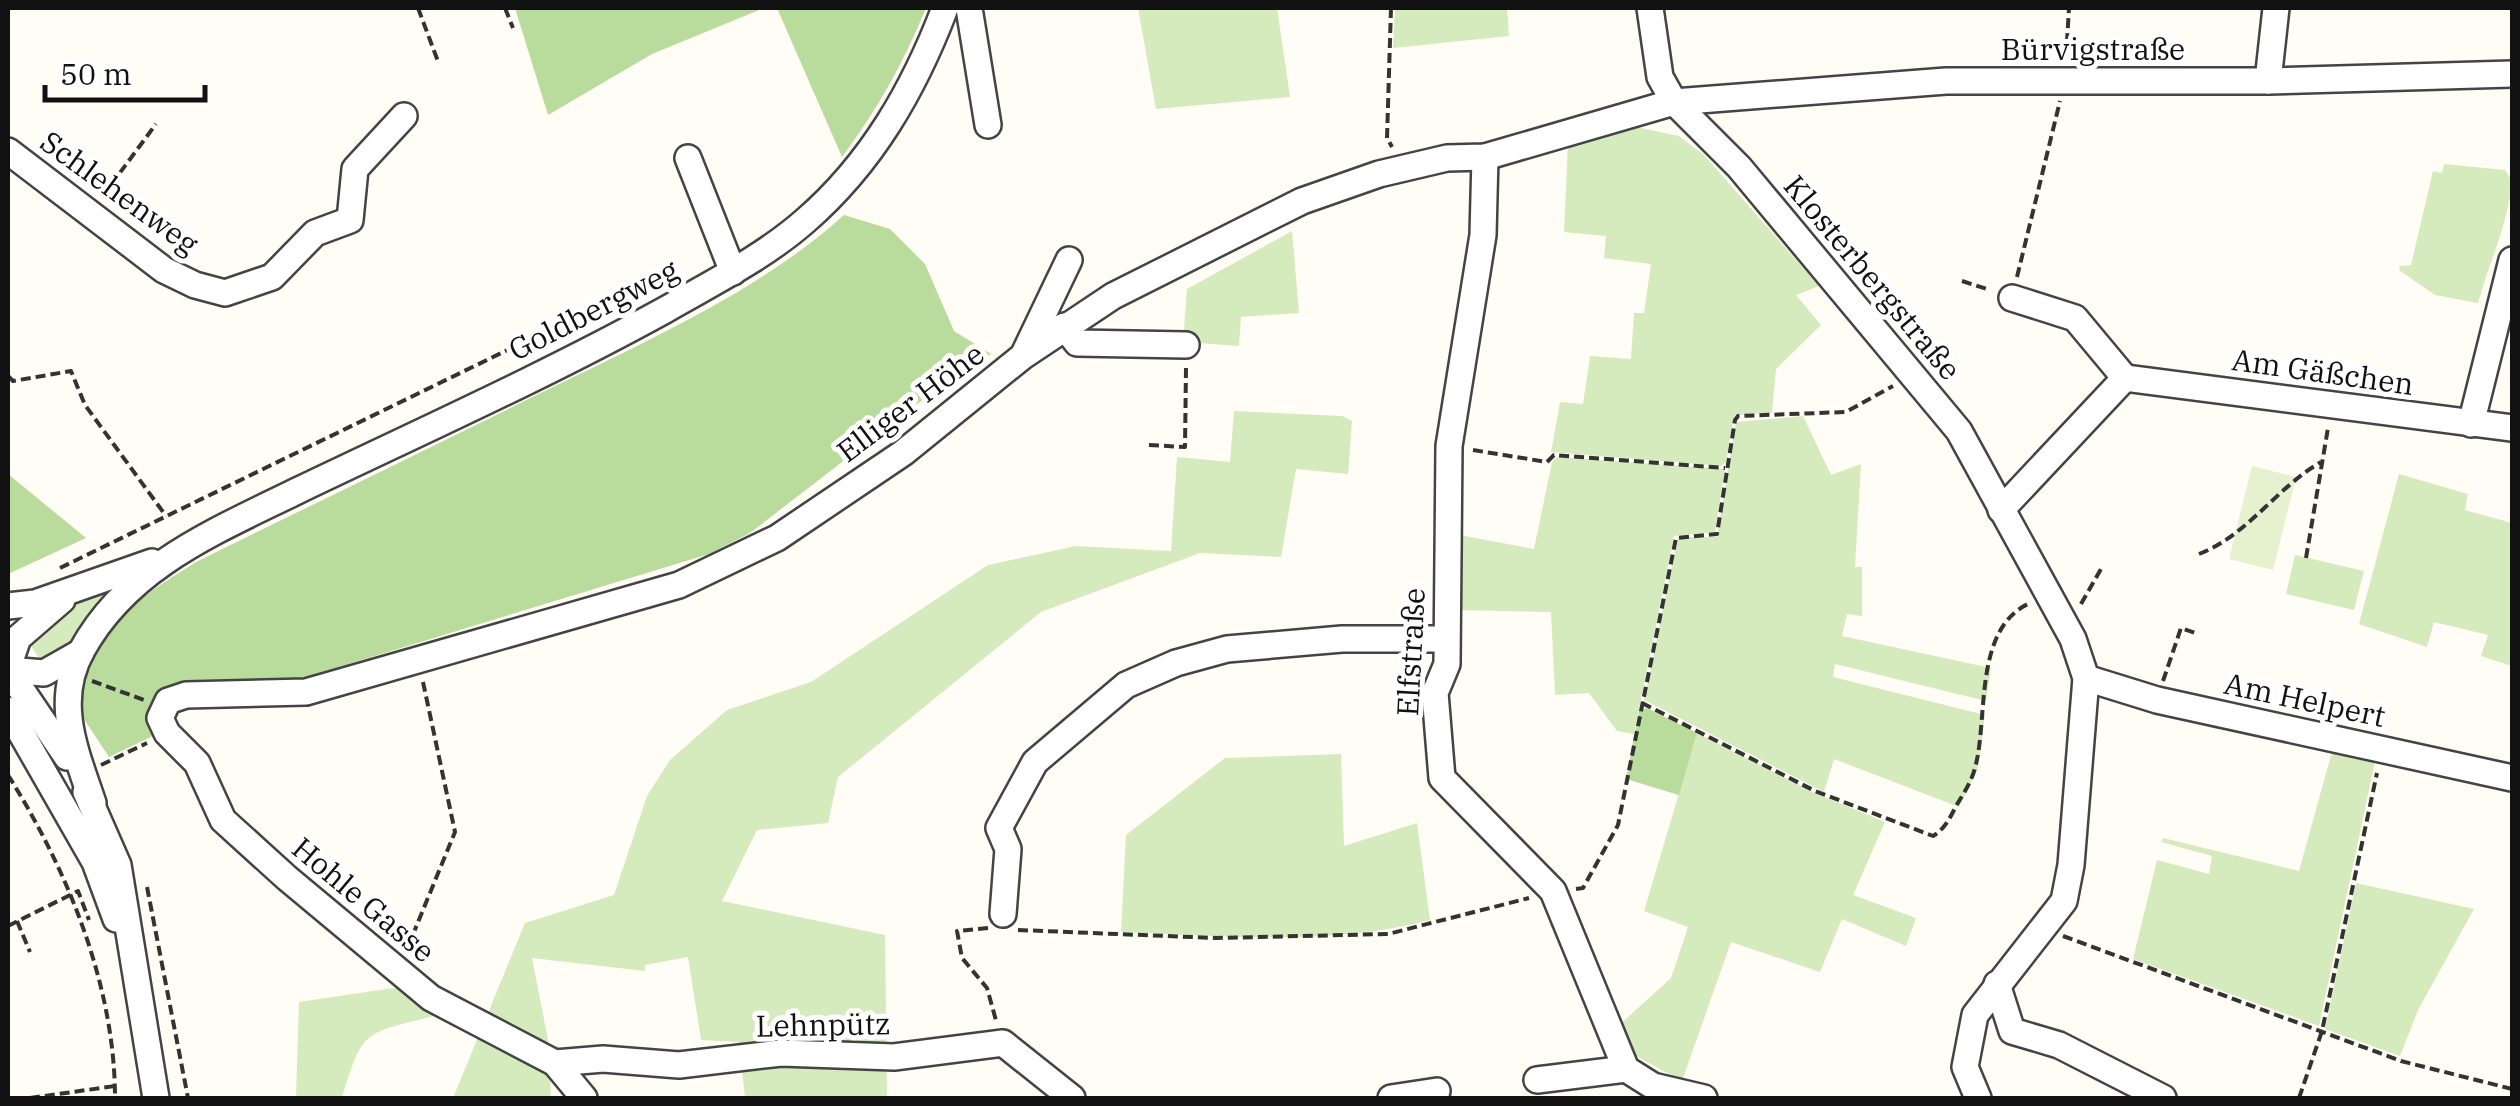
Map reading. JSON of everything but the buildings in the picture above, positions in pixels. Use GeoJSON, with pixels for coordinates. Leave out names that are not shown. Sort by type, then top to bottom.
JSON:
{"type":"FeatureCollection","features":[{"type":"Feature","properties":{"kind":"street","name":"Goldbergweg"},"geometry":{"type":"LineString","coordinates":[[8,606],[35,603],[171,555],[616,336],[733,272],[804,222],[845,181],[889,125],[924,62],[945,8]]}},
{"type":"Feature","properties":{"kind":"street"},"geometry":{"type":"LineString","coordinates":[[969,8],[988,125]]}},
{"type":"Feature","properties":{"kind":"street","name":"Klosterbergstraße"},"geometry":{"type":"LineString","coordinates":[[1650,8],[1660,76],[1674,102],[1740,167],[1960,431],[2073,639],[2086,678],[2071,865],[2064,900],[1975,1014],[1965,1067],[1978,1098]]}},
{"type":"Feature","properties":{"kind":"street"},"geometry":{"type":"LineString","coordinates":[[2268,81],[2276,8]]}},
{"type":"Feature","properties":{"kind":"street","name":"Bürvigstraße"},"geometry":{"type":"LineString","coordinates":[[1674,102],[1946,81],[2268,81],[2512,74]]}},
{"type":"Feature","properties":{"kind":"street","name":"Elliger Höhe"},"geometry":{"type":"LineString","coordinates":[[165,705],[186,695],[306,692],[678,586],[777,538],[902,454],[1064,326],[1113,296],[1302,201],[1396,170],[1447,158],[1486,158],[1674,102]]}},
{"type":"Feature","properties":{"kind":"street","name":"Schlehenweg"},"geometry":{"type":"LineString","coordinates":[[8,151],[164,270],[194,285],[226,293],[272,277],[315,234],[350,220],[355,169],[404,116]]}},
{"type":"Feature","properties":{"kind":"street"},"geometry":{"type":"LineString","coordinates":[[688,158],[733,272]]}},
{"type":"Feature","properties":{"kind":"street","name":"Elfstraße"},"geometry":{"type":"LineString","coordinates":[[1486,158],[1483,235],[1449,446],[1445,639],[1448,664],[1435,693],[1442,778],[1553,892],[1626,1070]]}},
{"type":"Feature","properties":{"kind":"street"},"geometry":{"type":"LineString","coordinates":[[1023,356],[1069,260]]}},
{"type":"Feature","properties":{"kind":"street"},"geometry":{"type":"LineString","coordinates":[[2471,424],[2512,260]]}},
{"type":"Feature","properties":{"kind":"street"},"geometry":{"type":"LineString","coordinates":[[2001,510],[2125,378],[2075,318],[2012,298]]}},
{"type":"Feature","properties":{"kind":"street"},"geometry":{"type":"LineString","coordinates":[[1064,326],[1076,343],[1186,346]]}},
{"type":"Feature","properties":{"kind":"street","name":"Am Gäßchen"},"geometry":{"type":"LineString","coordinates":[[2125,378],[2512,428]]}},
{"type":"Feature","properties":{"kind":"street","name":"Goldbergweg"},"geometry":{"type":"LineString","coordinates":[[78,588],[18,638],[8,669],[44,673],[76,663],[129,590],[171,555]]}},
{"type":"Feature","properties":{"kind":"street"},"geometry":{"type":"LineString","coordinates":[[1004,914],[1008,848],[999,828],[1034,762],[1126,686],[1176,663],[1226,650],[1342,639],[1445,639]]}},
{"type":"Feature","properties":{"kind":"street"},"geometry":{"type":"LineString","coordinates":[[76,663],[66,702],[70,734],[92,803],[118,865],[156,1098]]}},
{"type":"Feature","properties":{"kind":"street"},"geometry":{"type":"LineString","coordinates":[[8,669],[50,728],[92,803]]}},
{"type":"Feature","properties":{"kind":"street","name":"Am Helpert"},"geometry":{"type":"LineString","coordinates":[[2086,678],[2157,700],[2512,778]]}},
{"type":"Feature","properties":{"kind":"street","name":"Hohle Gasse"},"geometry":{"type":"LineString","coordinates":[[165,705],[160,718],[167,733],[198,763],[222,820],[431,998],[555,1063],[584,1098]]}},
{"type":"Feature","properties":{"kind":"street"},"geometry":{"type":"LineString","coordinates":[[8,710],[95,862],[138,986]]}},
{"type":"Feature","properties":{"kind":"street"},"geometry":{"type":"LineString","coordinates":[[1997,984],[2012,1030],[2060,1046],[2163,1098]]}},
{"type":"Feature","properties":{"kind":"street"},"geometry":{"type":"LineString","coordinates":[[1003,1042],[1072,1098]]}},
{"type":"Feature","properties":{"kind":"street","name":"Lehnpütz"},"geometry":{"type":"LineString","coordinates":[[555,1063],[603,1059],[680,1065],[781,1053],[894,1057],[1003,1042]]}},
{"type":"Feature","properties":{"kind":"street"},"geometry":{"type":"LineString","coordinates":[[1537,1080],[1626,1070],[1652,1086],[1704,1098]]}},
{"type":"Feature","properties":{"kind":"street"},"geometry":{"type":"LineString","coordinates":[[1391,1098],[1437,1091]]}},
{"type":"Feature","properties":{"kind":"path"},"geometry":{"type":"LineString","coordinates":[[418,8],[439,64]]}},
{"type":"Feature","properties":{"kind":"path"},"geometry":{"type":"LineString","coordinates":[[505,8],[513,28]]}},
{"type":"Feature","properties":{"kind":"path"},"geometry":{"type":"LineString","coordinates":[[1391,8],[1388,138],[1397,151]]}},
{"type":"Feature","properties":{"kind":"path"},"geometry":{"type":"LineString","coordinates":[[1962,281],[2012,298],[2065,79],[2069,8]]}},
{"type":"Feature","properties":{"kind":"path"},"geometry":{"type":"LineString","coordinates":[[90,212],[156,124]]}},
{"type":"Feature","properties":{"kind":"path"},"geometry":{"type":"LineString","coordinates":[[47,574],[569,320],[603,320]]}},
{"type":"Feature","properties":{"kind":"path"},"geometry":{"type":"LineString","coordinates":[[1149,445],[1185,447],[1186,346]]}},
{"type":"Feature","properties":{"kind":"path"},"geometry":{"type":"LineString","coordinates":[[8,376],[13,382],[71,371],[86,404],[166,516]]}},
{"type":"Feature","properties":{"kind":"path"},"geometry":{"type":"LineString","coordinates":[[1003,1042],[988,988],[962,958],[956,930],[995,928],[1004,914],[1020,931],[1216,938],[1388,934],[1583,888],[1618,825],[1676,538],[1717,534],[1738,416],[1846,412],[1911,372]]}},
{"type":"Feature","properties":{"kind":"path"},"geometry":{"type":"LineString","coordinates":[[2306,558],[2332,404]]}},
{"type":"Feature","properties":{"kind":"path"},"geometry":{"type":"LineString","coordinates":[[1449,446],[1547,462],[1554,455],[1727,468]]}},
{"type":"Feature","properties":{"kind":"path"},"geometry":{"type":"LineString","coordinates":[[2199,554],[2235,535],[2296,477],[2322,462]]}},
{"type":"Feature","properties":{"kind":"path"},"geometry":{"type":"LineString","coordinates":[[2073,639],[2080,607],[2101,569]]}},
{"type":"Feature","properties":{"kind":"path"},"geometry":{"type":"LineString","coordinates":[[1642,703],[1815,791],[1934,836],[1943,830],[1976,767],[1998,632],[2017,609],[2048,596]]}},
{"type":"Feature","properties":{"kind":"path"},"geometry":{"type":"LineString","coordinates":[[2157,700],[2181,628],[2194,633]]}},
{"type":"Feature","properties":{"kind":"path"},"geometry":{"type":"LineString","coordinates":[[393,968],[411,944],[455,832],[418,658]]}},
{"type":"Feature","properties":{"kind":"path"},"geometry":{"type":"LineString","coordinates":[[76,663],[165,705]]}},
{"type":"Feature","properties":{"kind":"path"},"geometry":{"type":"LineString","coordinates":[[97,768],[136,748]]}},
{"type":"Feature","properties":{"kind":"path"},"geometry":{"type":"LineString","coordinates":[[2298,1098],[2322,1031],[2382,749]]}},
{"type":"Feature","properties":{"kind":"path"},"geometry":{"type":"LineString","coordinates":[[8,776],[36,819],[72,894],[101,993],[115,1098]]}},
{"type":"Feature","properties":{"kind":"path"},"geometry":{"type":"LineString","coordinates":[[8,926],[78,890],[89,920]]}},
{"type":"Feature","properties":{"kind":"path"},"geometry":{"type":"LineString","coordinates":[[17,921],[30,952]]}},
{"type":"Feature","properties":{"kind":"path"},"geometry":{"type":"LineString","coordinates":[[2045,929],[2402,1061],[2512,1089]]}},
{"type":"Feature","properties":{"kind":"path"},"geometry":{"type":"LineString","coordinates":[[30,1098],[70,1096],[115,1086]]}},
{"type":"Feature","properties":{"kind":"green space"},"geometry":{"type":"Polygon","coordinates":[[[515,8],[764,8],[652,54],[548,115],[515,8]]]}},
{"type":"Feature","properties":{"kind":"green space"},"geometry":{"type":"Polygon","coordinates":[[[777,8],[926,8],[889,85],[842,157],[777,8]]]}},
{"type":"Feature","properties":{"kind":"green space"},"geometry":{"type":"Polygon","coordinates":[[[1138,8],[1277,8],[1290,97],[1156,109],[1138,8]]]}},
{"type":"Feature","properties":{"kind":"green space"},"geometry":{"type":"Polygon","coordinates":[[[1395,8],[1507,8],[1509,36],[1393,48],[1395,8]]]}},
{"type":"Feature","properties":{"kind":"green space"},"geometry":{"type":"Polygon","coordinates":[[[1636,127],[1679,136],[1704,155],[1819,286],[1796,295],[1821,325],[1776,369],[1772,413],[1734,415],[1726,462],[1721,466],[1551,452],[1560,402],[1583,404],[1590,356],[1631,359],[1634,313],[1644,313],[1651,264],[1604,258],[1606,236],[1564,232],[1568,143],[1636,127]]]}},
{"type":"Feature","properties":{"kind":"green space"},"geometry":{"type":"Polygon","coordinates":[[[2444,164],[2505,170],[2512,181],[2478,303],[2435,295],[2399,270],[2400,266],[2411,265],[2433,171],[2442,173],[2444,164]]]}},
{"type":"Feature","properties":{"kind":"green space"},"geometry":{"type":"Polygon","coordinates":[[[844,215],[890,229],[925,264],[954,331],[991,354],[960,371],[750,533],[709,554],[283,684],[171,686],[160,691],[150,706],[157,734],[109,757],[78,710],[85,681],[94,657],[117,621],[150,592],[196,562],[704,311],[777,267],[844,215]]]}},
{"type":"Feature","properties":{"kind":"green space"},"geometry":{"type":"Polygon","coordinates":[[[1292,231],[1299,313],[1241,317],[1239,346],[1183,342],[1187,289],[1292,231]]]}},
{"type":"Feature","properties":{"kind":"green space"},"geometry":{"type":"Polygon","coordinates":[[[1234,411],[1342,416],[1352,421],[1348,474],[1296,469],[1281,557],[1200,553],[1041,612],[838,777],[828,823],[757,830],[722,901],[885,935],[887,1098],[745,1098],[739,1042],[701,1040],[688,957],[645,965],[645,971],[532,958],[548,1040],[551,1098],[453,1098],[525,923],[614,895],[647,796],[670,760],[727,710],[811,682],[988,565],[1076,546],[1171,551],[1177,457],[1230,462],[1234,411]]]}},
{"type":"Feature","properties":{"kind":"green space"},"geometry":{"type":"Polygon","coordinates":[[[1803,416],[1831,475],[1861,464],[1855,567],[1862,567],[1862,616],[1847,614],[1842,636],[1991,668],[1986,701],[1835,664],[1833,677],[1985,715],[1978,768],[1959,807],[1834,759],[1824,792],[1644,700],[1678,537],[1717,537],[1736,422],[1803,416]]]}},
{"type":"Feature","properties":{"kind":"green space"},"geometry":{"type":"Polygon","coordinates":[[[1557,457],[1725,469],[1715,532],[1674,536],[1634,734],[1617,731],[1589,693],[1555,695],[1551,612],[1454,610],[1454,534],[1534,549],[1552,462],[1557,457]]]}},
{"type":"Feature","properties":{"kind":"green space"},"geometry":{"type":"Polygon","coordinates":[[[2252,466],[2296,477],[2273,570],[2229,559],[2252,466]]]}},
{"type":"Feature","properties":{"kind":"green space"},"geometry":{"type":"Polygon","coordinates":[[[8,474],[86,538],[8,574],[8,474]]]}},
{"type":"Feature","properties":{"kind":"green space"},"geometry":{"type":"Polygon","coordinates":[[[2399,474],[2468,494],[2465,510],[2512,523],[2512,666],[2481,656],[2488,635],[2434,622],[2427,647],[2359,624],[2399,474]]]}},
{"type":"Feature","properties":{"kind":"green space"},"geometry":{"type":"Polygon","coordinates":[[[2295,555],[2364,571],[2354,610],[2286,594],[2295,555]]]}},
{"type":"Feature","properties":{"kind":"green space"},"geometry":{"type":"Polygon","coordinates":[[[133,575],[76,644],[43,664],[26,639],[58,612],[133,575]]]}},
{"type":"Feature","properties":{"kind":"green space"},"geometry":{"type":"Polygon","coordinates":[[[1647,708],[1697,733],[1679,795],[1626,779],[1639,711],[1647,708]]]}},
{"type":"Feature","properties":{"kind":"green space"},"geometry":{"type":"Polygon","coordinates":[[[1697,733],[1815,793],[1885,822],[1853,895],[1916,918],[1906,946],[1842,919],[1820,972],[1731,942],[1682,1081],[1625,1050],[1616,1028],[1671,978],[1688,927],[1644,911],[1697,733]]]}},
{"type":"Feature","properties":{"kind":"green space"},"geometry":{"type":"Polygon","coordinates":[[[2333,748],[2376,757],[2319,1026],[2133,959],[2157,860],[2209,874],[2212,856],[2161,842],[2163,838],[2299,871],[2333,748]]]}},
{"type":"Feature","properties":{"kind":"green space"},"geometry":{"type":"Polygon","coordinates":[[[1341,754],[1344,846],[1417,823],[1430,920],[1317,936],[1121,932],[1126,835],[1225,758],[1341,754]]]}},
{"type":"Feature","properties":{"kind":"green space"},"geometry":{"type":"Polygon","coordinates":[[[2356,883],[2474,909],[2419,1008],[2400,1056],[2325,1029],[2356,883]]]}},
{"type":"Feature","properties":{"kind":"green space"},"geometry":{"type":"Polygon","coordinates":[[[400,987],[434,1016],[393,1026],[370,1037],[356,1058],[342,1098],[296,1098],[299,1002],[400,987]]]}}]}
